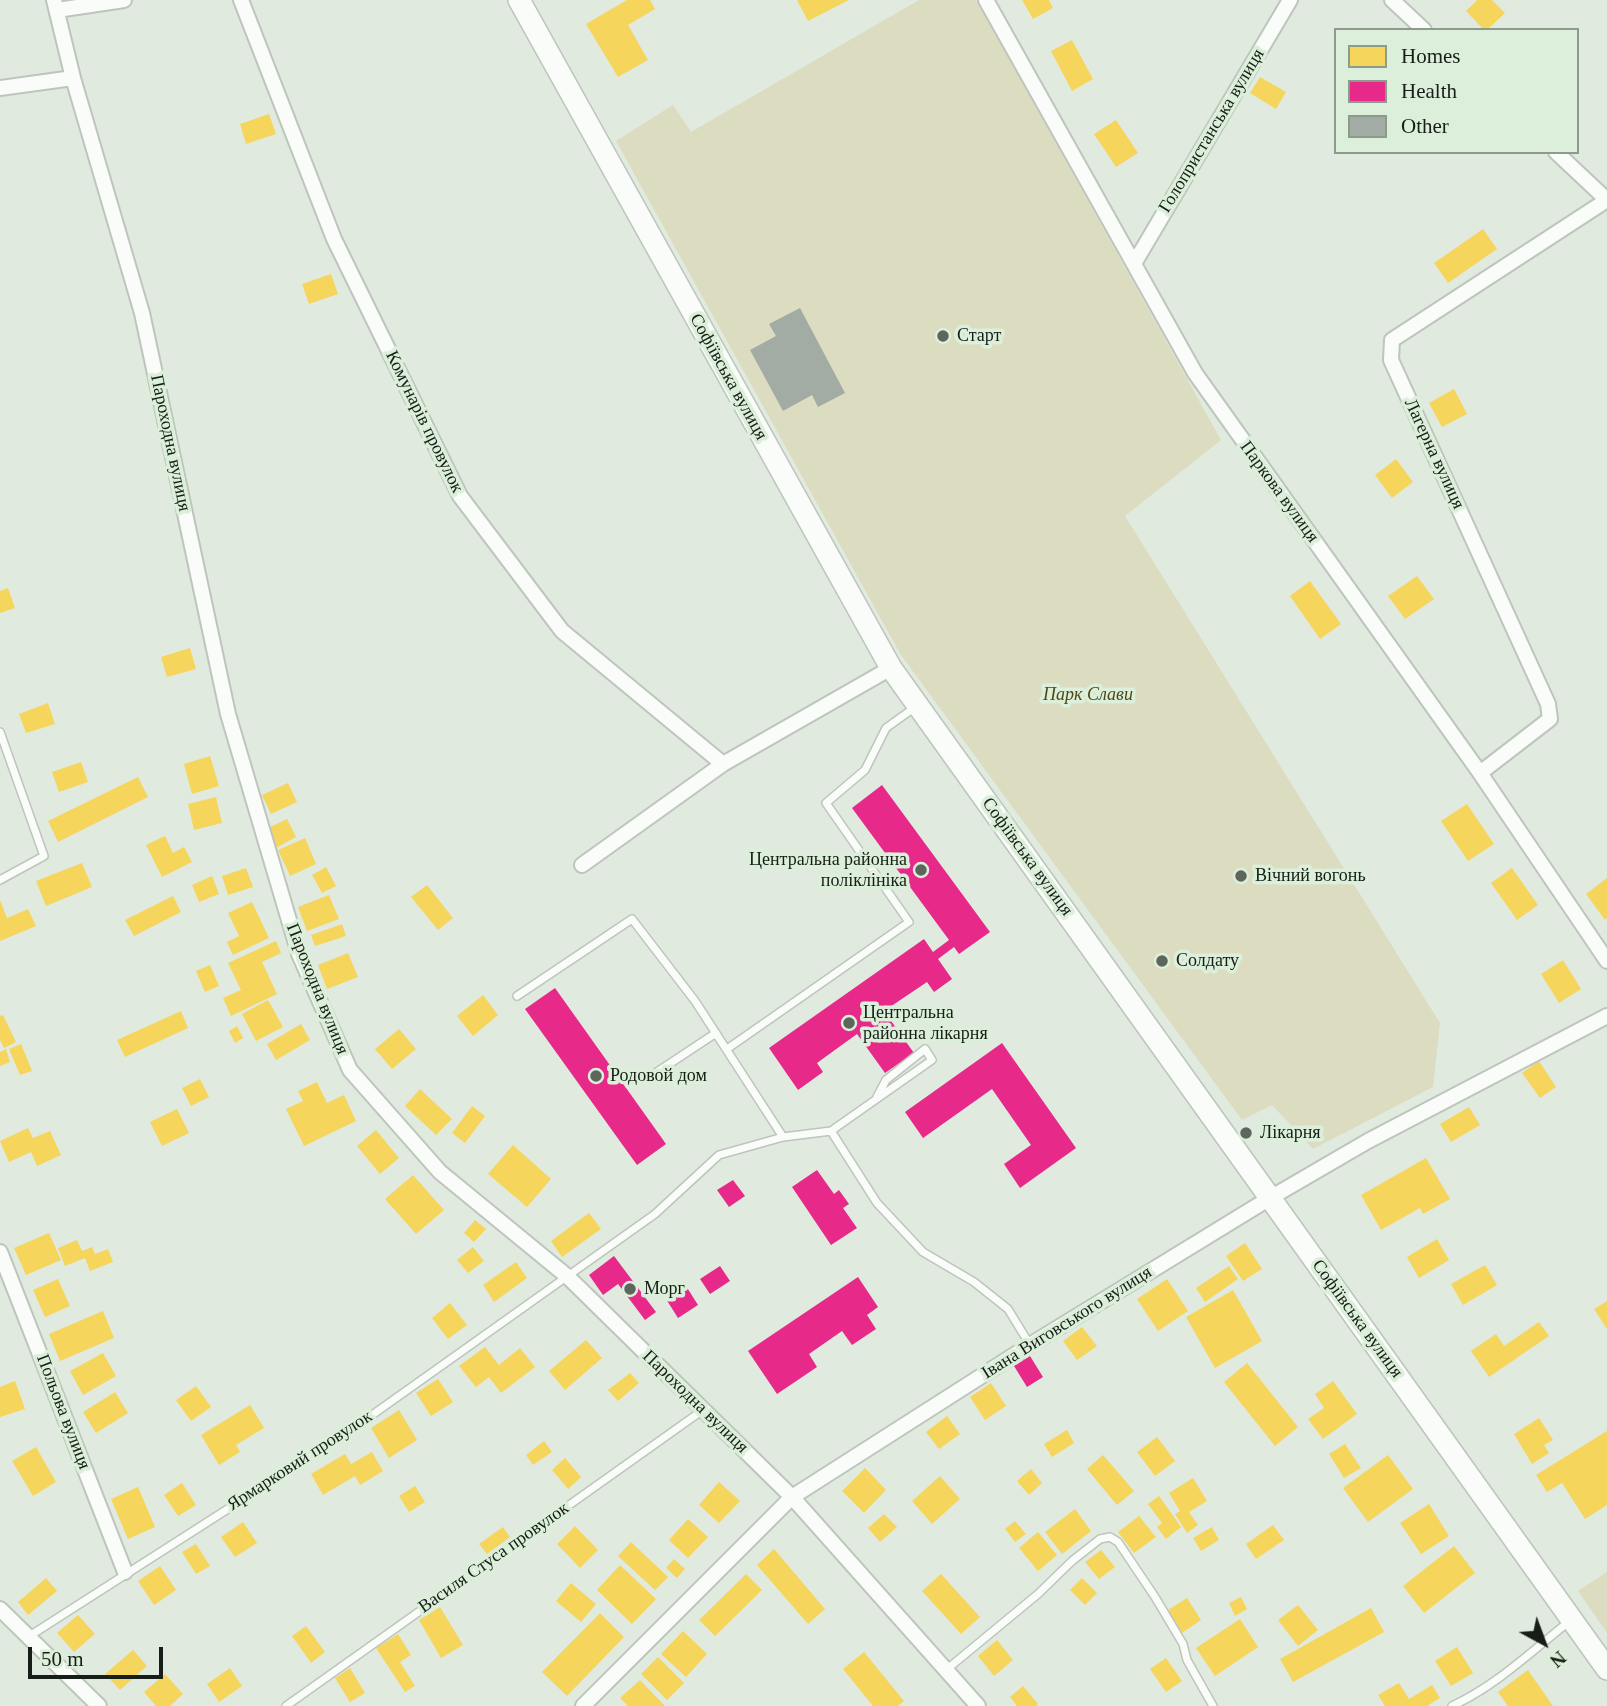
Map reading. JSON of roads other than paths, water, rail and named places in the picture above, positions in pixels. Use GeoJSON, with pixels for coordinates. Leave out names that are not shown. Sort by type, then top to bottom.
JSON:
{"type":"FeatureCollection","features":[{"type":"Feature","properties":{"kind":"street"},"geometry":{"type":"LineString","coordinates":[[55,5],[124,0]]}},
{"type":"Feature","properties":{"kind":"street","name":"Комунарів провулок"},"geometry":{"type":"LineString","coordinates":[[241,0],[334,239],[460,496],[562,631],[723,764]]}},
{"type":"Feature","properties":{"kind":"street","name":"Софіївська вулиця"},"geometry":{"type":"LineString","coordinates":[[519,0],[891,668],[1607,1670]]}},
{"type":"Feature","properties":{"kind":"street","name":"Паркова вулиця"},"geometry":{"type":"LineString","coordinates":[[986,0],[1195,373],[1480,773],[1607,961]]}},
{"type":"Feature","properties":{"kind":"street","name":"Голопристанська вулиця"},"geometry":{"type":"LineString","coordinates":[[1135,262],[1290,0]]}},
{"type":"Feature","properties":{"kind":"street"},"geometry":{"type":"LineString","coordinates":[[1392,0],[1422,28]]}},
{"type":"Feature","properties":{"kind":"street","name":"Пароходна вулиця"},"geometry":{"type":"LineString","coordinates":[[55,5],[73,78],[142,313],[228,714],[299,954],[351,1070],[440,1172],[568,1277],[792,1497],[978,1706]]}},
{"type":"Feature","properties":{"kind":"street"},"geometry":{"type":"LineString","coordinates":[[0,88],[73,78]]}},
{"type":"Feature","properties":{"kind":"street"},"geometry":{"type":"LineString","coordinates":[[1558,154],[1607,200]]}},
{"type":"Feature","properties":{"kind":"street","name":"Лагерна вулиця"},"geometry":{"type":"LineString","coordinates":[[1480,773],[1550,719],[1548,704],[1391,360],[1392,340],[1607,200]]}},
{"type":"Feature","properties":{"kind":"street"},"geometry":{"type":"LineString","coordinates":[[582,864],[723,764],[891,668]]}},
{"type":"Feature","properties":{"kind":"street","name":"Івана Виговського вулиця"},"geometry":{"type":"LineString","coordinates":[[583,1706],[792,1497],[1030,1345],[1270,1198],[1368,1141],[1607,1016]]}},
{"type":"Feature","properties":{"kind":"street","name":"Польова вулиця"},"geometry":{"type":"LineString","coordinates":[[0,1252],[125,1573]]}},
{"type":"Feature","properties":{"kind":"street"},"geometry":{"type":"LineString","coordinates":[[0,1608],[99,1706]]}},
{"type":"Feature","properties":{"kind":"lane"},"geometry":{"type":"LineString","coordinates":[[727,1049],[909,922],[826,803],[865,770],[886,729],[918,705]]}},
{"type":"Feature","properties":{"kind":"lane"},"geometry":{"type":"LineString","coordinates":[[0,732],[44,856],[0,880]]}},
{"type":"Feature","properties":{"kind":"lane"},"geometry":{"type":"LineString","coordinates":[[517,996],[632,919],[695,1001],[783,1137]]}},
{"type":"Feature","properties":{"kind":"lane"},"geometry":{"type":"LineString","coordinates":[[648,1078],[716,1032]]}},
{"type":"Feature","properties":{"kind":"lane"},"geometry":{"type":"LineString","coordinates":[[877,1097],[886,1080],[925,1049],[932,1060],[831,1131],[877,1203],[923,1252],[974,1282],[1008,1309],[1030,1345]]}},
{"type":"Feature","properties":{"kind":"lane","name":"Ярмарковий провулок"},"geometry":{"type":"LineString","coordinates":[[27,1637],[351,1430],[655,1214],[719,1155],[783,1137],[831,1131]]}},
{"type":"Feature","properties":{"kind":"lane","name":"Василя Стуса провулок"},"geometry":{"type":"LineString","coordinates":[[286,1706],[703,1410]]}},
{"type":"Feature","properties":{"kind":"lane"},"geometry":{"type":"LineString","coordinates":[[946,1670],[1038,1594],[1072,1561],[1100,1539],[1110,1537],[1118,1542],[1155,1597],[1183,1644],[1187,1660],[1213,1706]]}},
{"type":"Feature","properties":{"kind":"lane"},"geometry":{"type":"LineString","coordinates":[[1452,1706],[1498,1677],[1572,1620]]}},
{"type":"Feature","properties":{"kind":"place","name":"Старт"},"geometry":{"type":"Point","coordinates":[943,336]}},
{"type":"Feature","properties":{"kind":"place","name":"Центральна районна поліклініка"},"geometry":{"type":"Point","coordinates":[921,870]}},
{"type":"Feature","properties":{"kind":"place","name":"Вічний вогонь"},"geometry":{"type":"Point","coordinates":[1241,876]}},
{"type":"Feature","properties":{"kind":"place","name":"Солдату"},"geometry":{"type":"Point","coordinates":[1162,961]}},
{"type":"Feature","properties":{"kind":"place","name":"Центральна районна лікарня"},"geometry":{"type":"Point","coordinates":[849,1023]}},
{"type":"Feature","properties":{"kind":"place","name":"Родовой дом"},"geometry":{"type":"Point","coordinates":[596,1076]}},
{"type":"Feature","properties":{"kind":"place","name":"Лікарня"},"geometry":{"type":"Point","coordinates":[1246,1133]}},
{"type":"Feature","properties":{"kind":"place","name":"Морг"},"geometry":{"type":"Point","coordinates":[630,1289]}},
{"type":"Feature","properties":{"kind":"park label","name":"Парк Слави"},"geometry":{"type":"Point","coordinates":[1088,695]}}]}
